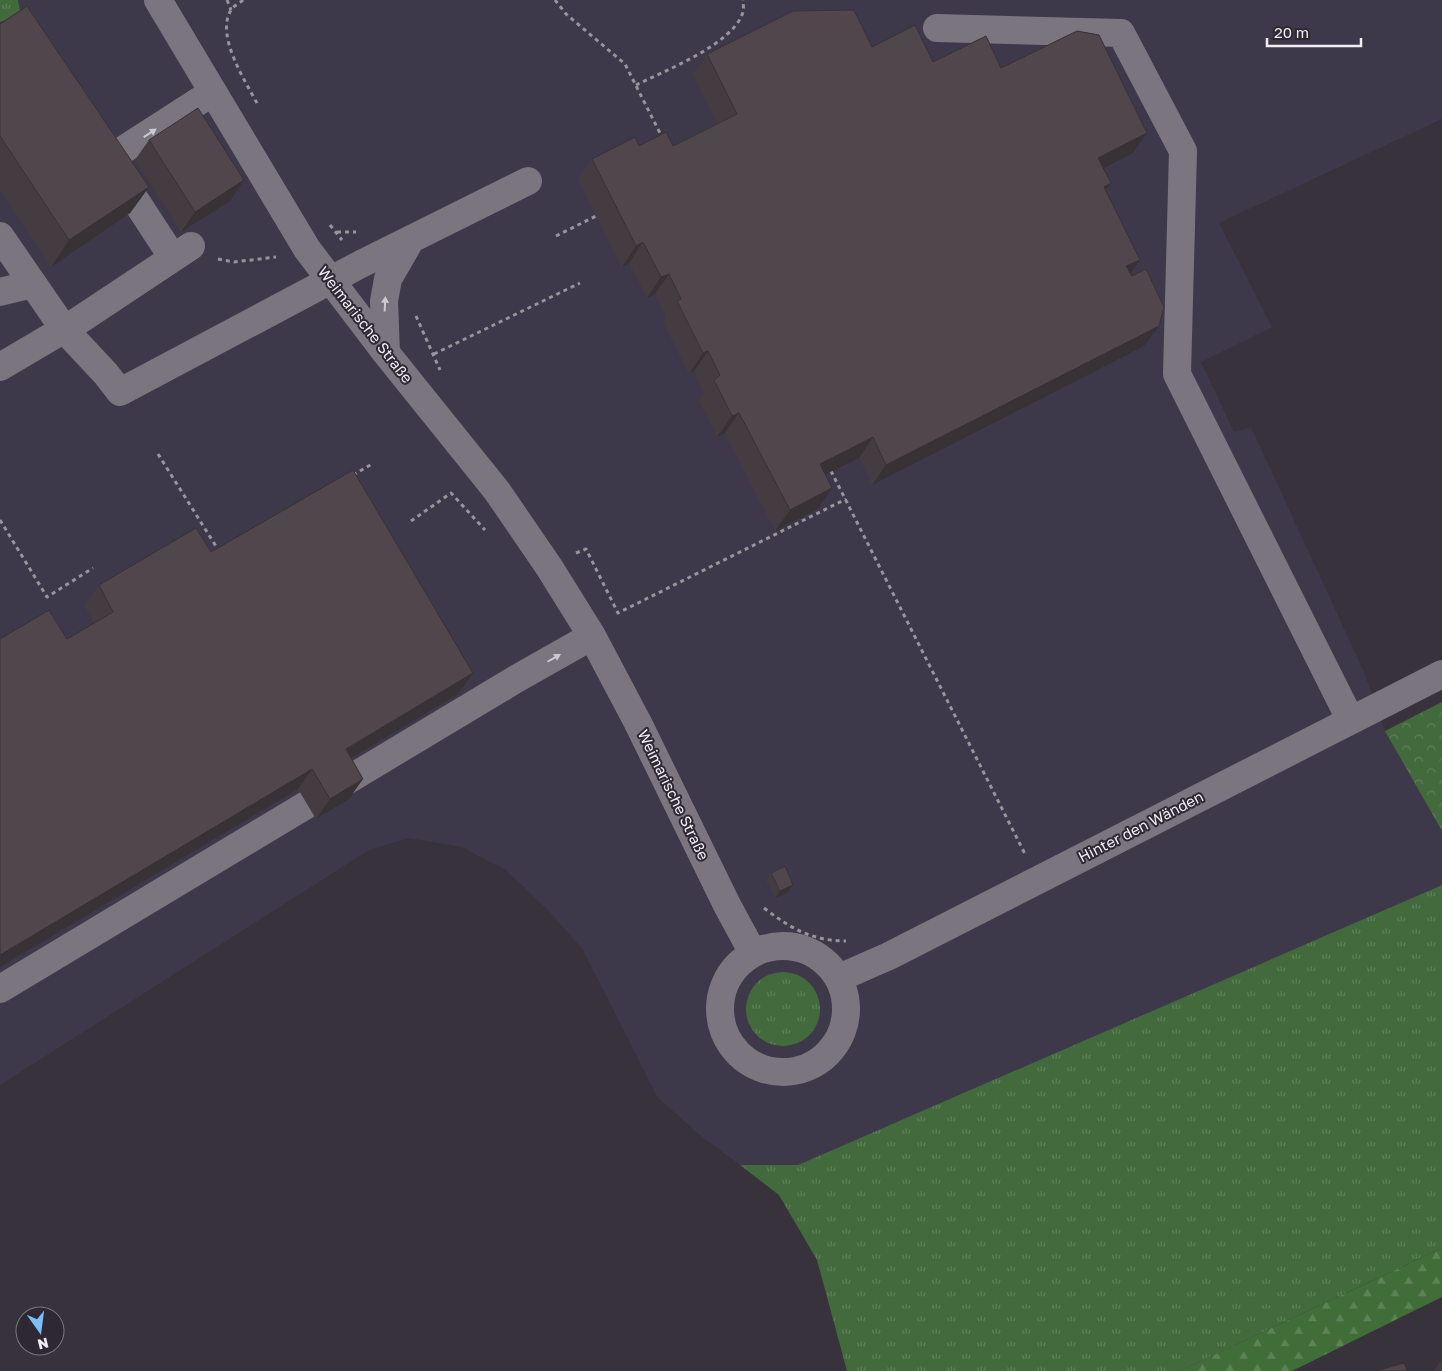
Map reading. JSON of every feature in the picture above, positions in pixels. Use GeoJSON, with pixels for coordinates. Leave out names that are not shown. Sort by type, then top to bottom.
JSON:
{"type":"FeatureCollection","features":[{"type":"Feature","properties":{"kind":"street","name":"Weimarische Straße"},"geometry":{"type":"LineString","coordinates":[[158,0],[296,232],[331,282],[386,353],[521,522],[592,636],[638,723],[727,905],[753,953]]}},
{"type":"Feature","properties":{"kind":"street"},"geometry":{"type":"LineString","coordinates":[[937,28],[1122,33],[1184,151],[1177,374],[1350,720]]}},
{"type":"Feature","properties":{"kind":"street"},"geometry":{"type":"LineString","coordinates":[[109,159],[213,92]]}},
{"type":"Feature","properties":{"kind":"street"},"geometry":{"type":"LineString","coordinates":[[0,367],[64,329],[182,252],[93,136]]}},
{"type":"Feature","properties":{"kind":"street"},"geometry":{"type":"LineString","coordinates":[[0,236],[64,329],[120,392],[411,239],[528,181]]}},
{"type":"Feature","properties":{"kind":"street"},"geometry":{"type":"LineString","coordinates":[[386,353],[384,301],[388,279],[411,239]]}},
{"type":"Feature","properties":{"kind":"street"},"geometry":{"type":"LineString","coordinates":[[0,266],[33,284]]}},
{"type":"Feature","properties":{"kind":"street"},"geometry":{"type":"LineString","coordinates":[[0,292],[33,284]]}},
{"type":"Feature","properties":{"kind":"street"},"geometry":{"type":"LineString","coordinates":[[0,989],[592,636]]}},
{"type":"Feature","properties":{"kind":"street","name":"Hinter den Wänden"},"geometry":{"type":"LineString","coordinates":[[839,978],[888,956],[1442,674]]}},
{"type":"Feature","properties":{"kind":"street"},"geometry":{"type":"LineString","coordinates":[[791,946],[810,952],[827,963],[839,978],[846,998],[846,1020],[839,1040],[826,1057],[808,1068],[787,1072],[765,1070],[746,1061],[731,1046],[722,1027],[720,1005],[728,979],[736,967],[753,953],[772,947],[791,946]]}},
{"type":"Feature","properties":{"kind":"path"},"geometry":{"type":"LineString","coordinates":[[227,0],[231,10],[227,28],[230,52],[263,113]]}},
{"type":"Feature","properties":{"kind":"path"},"geometry":{"type":"LineString","coordinates":[[231,10],[243,0]]}},
{"type":"Feature","properties":{"kind":"path"},"geometry":{"type":"LineString","coordinates":[[555,0],[566,14],[625,64],[664,143]]}},
{"type":"Feature","properties":{"kind":"path"},"geometry":{"type":"LineString","coordinates":[[636,85],[711,48],[731,29],[743,12],[743,0]]}},
{"type":"Feature","properties":{"kind":"path"},"geometry":{"type":"LineString","coordinates":[[556,236],[596,216]]}},
{"type":"Feature","properties":{"kind":"path"},"geometry":{"type":"LineString","coordinates":[[325,220],[336,232]]}},
{"type":"Feature","properties":{"kind":"path"},"geometry":{"type":"LineString","coordinates":[[182,252],[234,262],[263,260]]}},
{"type":"Feature","properties":{"kind":"path"},"geometry":{"type":"LineString","coordinates":[[434,354],[580,283]]}},
{"type":"Feature","properties":{"kind":"path"},"geometry":{"type":"LineString","coordinates":[[158,454],[220,554]]}},
{"type":"Feature","properties":{"kind":"path"},"geometry":{"type":"LineString","coordinates":[[347,478],[372,464]]}},
{"type":"Feature","properties":{"kind":"path"},"geometry":{"type":"LineString","coordinates":[[831,471],[1038,879]]}},
{"type":"Feature","properties":{"kind":"path"},"geometry":{"type":"LineString","coordinates":[[574,555],[586,548],[618,612],[846,499]]}},
{"type":"Feature","properties":{"kind":"path"},"geometry":{"type":"LineString","coordinates":[[0,520],[47,597],[93,568]]}},
{"type":"Feature","properties":{"kind":"shaded area"},"geometry":{"type":"Polygon","coordinates":[[[18,0],[1442,0],[1442,119],[1219,223],[1272,327],[1201,362],[1234,432],[1251,427],[1364,672],[1385,731],[1442,831],[1442,885],[798,1165],[740,1165],[701,1136],[658,1098],[583,950],[549,911],[507,871],[462,847],[409,838],[369,850],[0,1085],[0,22],[21,16],[18,0]]]}},
{"type":"Feature","properties":{"kind":"green space"},"geometry":{"type":"Polygon","coordinates":[[[0,0],[18,0],[21,16],[0,22],[0,0]]]}},
{"type":"Feature","properties":{"kind":"green space"},"geometry":{"type":"Polygon","coordinates":[[[1442,702],[1442,831],[1385,731],[1442,702]]]}},
{"type":"Feature","properties":{"kind":"green space"},"geometry":{"type":"Polygon","coordinates":[[[1442,885],[1442,1248],[1180,1371],[847,1371],[817,1260],[779,1195],[740,1165],[798,1165],[1442,885]]]}},
{"type":"Feature","properties":{"kind":"green space"},"geometry":{"type":"Polygon","coordinates":[[[783,972],[797,975],[809,983],[817,995],[820,1009],[817,1023],[809,1035],[797,1043],[783,1046],[769,1043],[757,1035],[749,1023],[746,1009],[749,995],[757,983],[769,975],[783,972]]]}},
{"type":"Feature","properties":{"kind":"green space"},"geometry":{"type":"Polygon","coordinates":[[[1442,1248],[1442,1297],[1292,1371],[1180,1371],[1442,1248]]]}},
{"type":"Feature","properties":{"kind":"building"},"geometry":{"type":"Polygon","coordinates":[[[27,6],[149,187],[69,240],[0,136],[0,24],[27,6]]]}},
{"type":"Feature","properties":{"kind":"building"},"geometry":{"type":"Polygon","coordinates":[[[854,10],[872,47],[915,25],[933,62],[986,36],[1001,68],[1077,31],[1099,35],[1147,133],[1098,158],[1111,183],[1104,187],[1140,260],[1126,266],[1132,276],[1146,269],[1164,307],[1159,326],[886,465],[873,437],[820,464],[832,488],[790,510],[739,413],[732,416],[714,380],[720,375],[708,351],[703,353],[677,301],[681,299],[669,274],[661,277],[643,242],[636,246],[592,159],[635,137],[639,146],[666,132],[673,146],[737,114],[707,54],[793,11],[854,10]]]}},
{"type":"Feature","properties":{"kind":"building"},"geometry":{"type":"Polygon","coordinates":[[[198,108],[244,180],[195,212],[149,140],[198,108]]]}},
{"type":"Feature","properties":{"kind":"building"},"geometry":{"type":"Polygon","coordinates":[[[353,470],[473,673],[346,749],[363,779],[330,799],[312,769],[0,955],[0,639],[49,610],[67,639],[113,612],[99,585],[196,528],[211,552],[353,470]]]}},
{"type":"Feature","properties":{"kind":"building"},"geometry":{"type":"Polygon","coordinates":[[[785,866],[793,885],[780,891],[771,873],[785,866]]]}},
{"type":"Feature","properties":{"kind":"building"},"geometry":{"type":"Polygon","coordinates":[[[1404,1363],[1407,1371],[1376,1371],[1404,1363]]]}}]}
